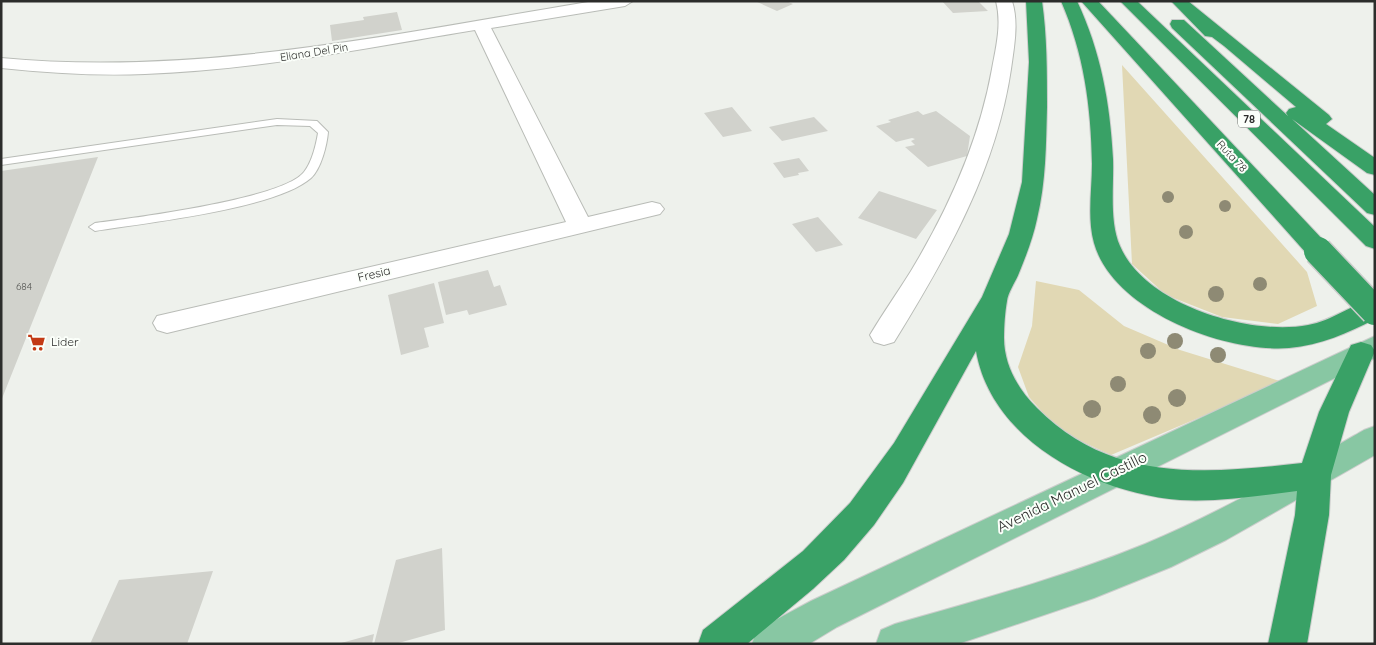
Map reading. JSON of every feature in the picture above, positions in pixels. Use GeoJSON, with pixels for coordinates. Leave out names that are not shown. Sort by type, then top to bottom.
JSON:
{"type":"FeatureCollection","features":[{"type":"Feature","properties":{"kind":"highway"},"geometry":{"type":"LineString","coordinates":[[717,644],[801,575],[845,534],[864,511],[895,470],[971,334],[994,299],[1021,232],[1031,194],[1035,164],[1038,60],[1037,20],[1034,1]]}},
{"type":"Feature","properties":{"kind":"highway"},"geometry":{"type":"LineString","coordinates":[[1068,1],[1085,36],[1097,80],[1107,244],[1121,270],[1134,283],[1152,297],[1195,320],[1216,328],[1254,336],[1287,338],[1310,335],[1330,329],[1375,307]]}},
{"type":"Feature","properties":{"kind":"highway","name":"Ruta 78"},"geometry":{"type":"LineString","coordinates":[[1089,1],[1375,311]]}},
{"type":"Feature","properties":{"kind":"highway","name":"78"},"geometry":{"type":"LineString","coordinates":[[1128,1],[1373,239]]}},
{"type":"Feature","properties":{"kind":"highway"},"geometry":{"type":"LineString","coordinates":[[1153,1],[1375,208]]}},
{"type":"Feature","properties":{"kind":"highway"},"geometry":{"type":"LineString","coordinates":[[1179,1],[1283,102],[1319,131],[1375,168]]}},
{"type":"Feature","properties":{"kind":"highway"},"geometry":{"type":"LineString","coordinates":[[1197,18],[1230,42],[1331,126],[1375,156]]}},
{"type":"Feature","properties":{"kind":"highway"},"geometry":{"type":"LineString","coordinates":[[994,299],[990,326],[992,358],[1010,397],[1024,414],[1058,444],[1112,472],[1161,484],[1215,486],[1315,475]]}},
{"type":"Feature","properties":{"kind":"highway"},"geometry":{"type":"LineString","coordinates":[[1287,644],[1312,515],[1315,475],[1334,412],[1368,349]]}},
{"type":"Feature","properties":{"kind":"main road","name":"Avenida Manuel Castillo"},"geometry":{"type":"LineString","coordinates":[[771,644],[824,614],[1112,472],[1368,349]]}},
{"type":"Feature","properties":{"kind":"main road"},"geometry":{"type":"LineString","coordinates":[[895,644],[1090,582],[1159,555],[1221,526],[1315,475],[1375,439]]}},
{"type":"Feature","properties":{"kind":"street","name":"Eliana Del Pin"},"geometry":{"type":"LineString","coordinates":[[1,63],[102,70],[204,66],[271,58],[481,25],[579,5],[625,1]]}},
{"type":"Feature","properties":{"kind":"street"},"geometry":{"type":"LineString","coordinates":[[884,335],[936,252],[977,165],[989,132],[1002,74],[1007,31],[1004,1]]}},
{"type":"Feature","properties":{"kind":"street"},"geometry":{"type":"LineString","coordinates":[[481,25],[580,225]]}},
{"type":"Feature","properties":{"kind":"street","name":"Fresia"},"geometry":{"type":"LineString","coordinates":[[167,323],[652,209]]}},
{"type":"Feature","properties":{"kind":"lane"},"geometry":{"type":"LineString","coordinates":[[1,162],[277,122],[313,123],[323,132],[323,140],[308,175],[287,188],[191,213],[95,227]]}},
{"type":"Feature","properties":{"kind":"shaded area"},"geometry":{"type":"Polygon","coordinates":[[[1122,65],[1307,272],[1317,306],[1278,324],[1222,317],[1166,295],[1132,264],[1122,65]]]}},
{"type":"Feature","properties":{"kind":"shaded area"},"geometry":{"type":"Polygon","coordinates":[[[1036,281],[1079,290],[1124,326],[1180,350],[1283,382],[1111,455],[1059,431],[1029,397],[1018,367],[1032,326],[1036,281]]]}},
{"type":"Feature","properties":{"kind":"building"},"geometry":{"type":"Polygon","coordinates":[[[755,1],[786,1],[793,4],[777,11],[755,1]]]}},
{"type":"Feature","properties":{"kind":"building"},"geometry":{"type":"Polygon","coordinates":[[[942,1],[978,1],[988,11],[953,13],[942,1]]]}},
{"type":"Feature","properties":{"kind":"building"},"geometry":{"type":"Polygon","coordinates":[[[397,12],[402,30],[332,41],[330,25],[364,20],[363,17],[397,12]]]}},
{"type":"Feature","properties":{"kind":"building"},"geometry":{"type":"Polygon","coordinates":[[[732,107],[752,131],[723,137],[704,113],[732,107]]]}},
{"type":"Feature","properties":{"kind":"building"},"geometry":{"type":"Polygon","coordinates":[[[918,111],[923,115],[936,111],[970,136],[967,156],[928,167],[905,147],[915,145],[911,141],[915,139],[896,142],[876,126],[891,122],[888,120],[918,111]]]}},
{"type":"Feature","properties":{"kind":"building"},"geometry":{"type":"Polygon","coordinates":[[[814,117],[828,131],[782,141],[769,127],[814,117]]]}},
{"type":"Feature","properties":{"kind":"building"},"geometry":{"type":"Polygon","coordinates":[[[98,157],[1,401],[1,171],[98,157]]]}},
{"type":"Feature","properties":{"kind":"building"},"geometry":{"type":"Polygon","coordinates":[[[799,158],[809,171],[784,178],[773,163],[799,158]]]}},
{"type":"Feature","properties":{"kind":"building"},"geometry":{"type":"Polygon","coordinates":[[[879,191],[937,210],[916,239],[858,218],[879,191]]]}},
{"type":"Feature","properties":{"kind":"building"},"geometry":{"type":"Polygon","coordinates":[[[818,217],[843,245],[816,252],[792,224],[818,217]]]}},
{"type":"Feature","properties":{"kind":"building"},"geometry":{"type":"Polygon","coordinates":[[[488,270],[494,287],[500,285],[507,305],[469,315],[467,310],[446,315],[438,282],[488,270]]]}},
{"type":"Feature","properties":{"kind":"building"},"geometry":{"type":"Polygon","coordinates":[[[434,283],[444,323],[424,328],[429,347],[401,355],[388,295],[434,283]]]}},
{"type":"Feature","properties":{"kind":"building"},"geometry":{"type":"Polygon","coordinates":[[[442,548],[445,630],[395,644],[374,644],[396,560],[442,548]]]}},
{"type":"Feature","properties":{"kind":"building"},"geometry":{"type":"Polygon","coordinates":[[[213,571],[187,644],[90,644],[119,580],[213,571]]]}},
{"type":"Feature","properties":{"kind":"building"},"geometry":{"type":"Polygon","coordinates":[[[374,634],[372,644],[341,644],[341,643],[374,634]]]}},
{"type":"Feature","properties":{"kind":"place","name":"Lider"},"geometry":{"type":"Point","coordinates":[37,342]}}]}
